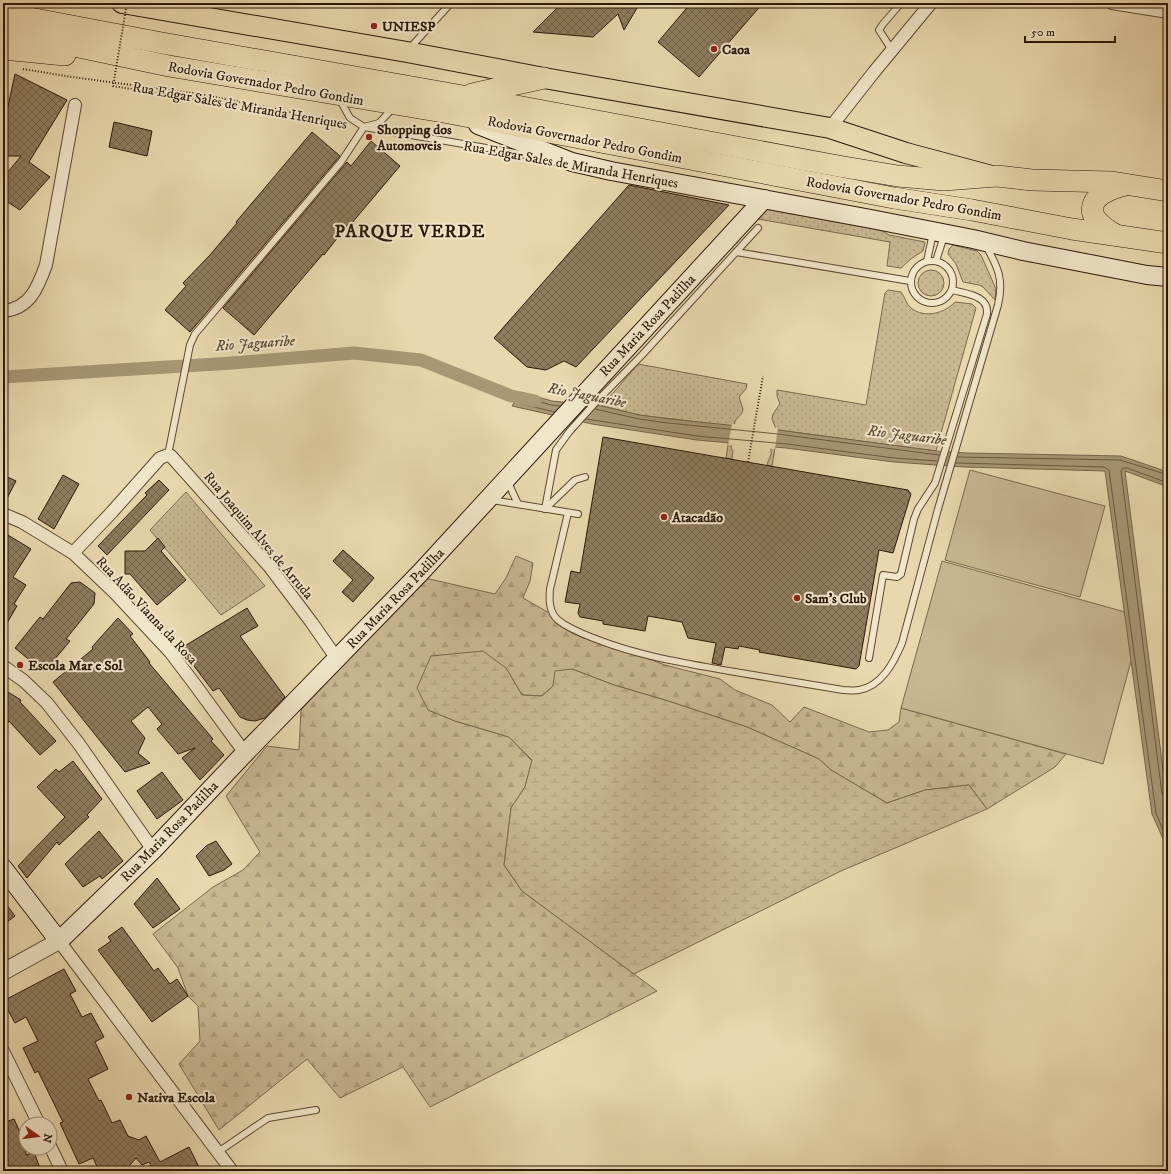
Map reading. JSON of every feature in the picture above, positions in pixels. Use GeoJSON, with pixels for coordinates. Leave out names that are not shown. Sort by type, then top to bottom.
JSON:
{"type":"FeatureCollection","features":[{"type":"Feature","properties":{"kind":"highway","name":"Rodovia Governador Pedro Gondim"},"geometry":{"type":"LineString","coordinates":[[3,13],[463,96],[830,165],[944,180],[997,176],[1032,180],[1112,182],[1168,191]]}},
{"type":"Feature","properties":{"kind":"highway","name":"Rodovia Governador Pedro Gondim"},"geometry":{"type":"LineString","coordinates":[[3,31],[168,66],[449,113],[894,198],[972,210],[1072,229],[1168,243]]}},
{"type":"Feature","properties":{"kind":"highway"},"geometry":{"type":"LineString","coordinates":[[3,49],[168,66]]}},
{"type":"Feature","properties":{"kind":"highway"},"geometry":{"type":"LineString","coordinates":[[463,96],[544,78]]}},
{"type":"Feature","properties":{"kind":"highway"},"geometry":{"type":"LineString","coordinates":[[1118,236],[1097,222],[1094,218],[1092,208],[1097,197],[1103,193],[1127,185]]}},
{"type":"Feature","properties":{"kind":"main road"},"geometry":{"type":"LineString","coordinates":[[122,3],[407,52],[544,78],[830,128],[906,153],[997,176]]}},
{"type":"Feature","properties":{"kind":"main road"},"geometry":{"type":"LineString","coordinates":[[449,113],[572,162]]}},
{"type":"Feature","properties":{"kind":"main road","name":"Rua Edgar Sales de Miranda Henriques"},"geometry":{"type":"LineString","coordinates":[[572,162],[611,171],[939,232],[1023,251],[1147,275],[1168,277]]}},
{"type":"Feature","properties":{"kind":"main road","name":"Rua Maria Rosa Padilha"},"geometry":{"type":"LineString","coordinates":[[59,941],[153,850],[337,659],[507,479],[564,426],[764,199]]}},
{"type":"Feature","properties":{"kind":"main road"},"geometry":{"type":"LineString","coordinates":[[3,868],[59,941]]}},
{"type":"Feature","properties":{"kind":"street"},"geometry":{"type":"LineString","coordinates":[[830,128],[931,3]]}},
{"type":"Feature","properties":{"kind":"street"},"geometry":{"type":"LineString","coordinates":[[1112,3],[1168,12]]}},
{"type":"Feature","properties":{"kind":"street"},"geometry":{"type":"LineString","coordinates":[[3,310],[20,306],[30,298],[39,283],[46,265],[75,105]]}},
{"type":"Feature","properties":{"kind":"street"},"geometry":{"type":"LineString","coordinates":[[1032,180],[1057,172],[1068,171],[1168,182]]}},
{"type":"Feature","properties":{"kind":"street"},"geometry":{"type":"LineString","coordinates":[[73,553],[160,458],[168,455]]}},
{"type":"Feature","properties":{"kind":"street","name":"Rua Joaquim Alves de Arruda"},"geometry":{"type":"LineString","coordinates":[[168,455],[174,458],[269,566],[337,659]]}},
{"type":"Feature","properties":{"kind":"street","name":"Rua Adão Vianna da Rosa"},"geometry":{"type":"LineString","coordinates":[[3,514],[22,522],[73,553],[115,593],[171,654],[245,753]]}},
{"type":"Feature","properties":{"kind":"street"},"geometry":{"type":"LineString","coordinates":[[3,666],[24,681],[47,703],[79,744],[153,850]]}},
{"type":"Feature","properties":{"kind":"street"},"geometry":{"type":"LineString","coordinates":[[59,941],[232,1171]]}},
{"type":"Feature","properties":{"kind":"street","name":"Rua Maria Rosa Padilha"},"geometry":{"type":"LineString","coordinates":[[3,972],[59,941]]}},
{"type":"Feature","properties":{"kind":"street"},"geometry":{"type":"LineString","coordinates":[[3,1051],[35,1116]]}},
{"type":"Feature","properties":{"kind":"street"},"geometry":{"type":"LineString","coordinates":[[54,1156],[60,1170]]}},
{"type":"Feature","properties":{"kind":"lane"},"geometry":{"type":"LineString","coordinates":[[407,52],[451,3]]}},
{"type":"Feature","properties":{"kind":"lane"},"geometry":{"type":"LineString","coordinates":[[892,50],[879,30],[882,24],[901,3]]}},
{"type":"Feature","properties":{"kind":"lane"},"geometry":{"type":"LineString","coordinates":[[338,95],[350,118],[364,127]]}},
{"type":"Feature","properties":{"kind":"lane"},"geometry":{"type":"LineString","coordinates":[[168,455],[190,345],[200,326],[341,162],[364,127],[379,123],[396,104]]}},
{"type":"Feature","properties":{"kind":"lane","name":"Rua Edgar Sales de Miranda Henriques"},"geometry":{"type":"LineString","coordinates":[[364,127],[572,162]]}},
{"type":"Feature","properties":{"kind":"lane"},"geometry":{"type":"LineString","coordinates":[[587,401],[642,355],[758,228]]}},
{"type":"Feature","properties":{"kind":"lane"},"geometry":{"type":"LineString","coordinates":[[936,261],[939,232]]}},
{"type":"Feature","properties":{"kind":"lane"},"geometry":{"type":"LineString","coordinates":[[927,261],[939,232]]}},
{"type":"Feature","properties":{"kind":"lane"},"geometry":{"type":"LineString","coordinates":[[568,513],[548,600],[558,619],[568,627],[613,645],[657,657],[699,666],[843,690],[860,690],[874,684],[886,673],[895,660],[904,636],[1001,292],[1001,282],[990,243]]}},
{"type":"Feature","properties":{"kind":"lane"},"geometry":{"type":"LineString","coordinates":[[736,252],[910,281]]}},
{"type":"Feature","properties":{"kind":"lane"},"geometry":{"type":"LineString","coordinates":[[927,261],[936,261],[944,265],[951,272],[953,281],[952,290],[947,298],[932,304],[923,302],[916,297],[912,290],[910,281],[915,269],[921,264],[927,261]]}},
{"type":"Feature","properties":{"kind":"lane"},"geometry":{"type":"LineString","coordinates":[[869,658],[883,575],[897,576],[901,574],[916,514],[923,500],[933,487],[987,310],[981,299],[952,290]]}},
{"type":"Feature","properties":{"kind":"lane"},"geometry":{"type":"LineString","coordinates":[[545,509],[556,450],[564,426]]}},
{"type":"Feature","properties":{"kind":"lane"},"geometry":{"type":"LineString","coordinates":[[545,509],[575,480],[584,478]]}},
{"type":"Feature","properties":{"kind":"lane"},"geometry":{"type":"LineString","coordinates":[[507,479],[518,504]]}},
{"type":"Feature","properties":{"kind":"lane"},"geometry":{"type":"LineString","coordinates":[[488,499],[578,514]]}},
{"type":"Feature","properties":{"kind":"lane"},"geometry":{"type":"LineString","coordinates":[[218,1152],[268,1118],[316,1110]]}},
{"type":"Feature","properties":{"kind":"path"},"geometry":{"type":"LineString","coordinates":[[127,3],[113,86],[198,100],[199,94]]}},
{"type":"Feature","properties":{"kind":"path","name":"Rua Edgar Sales de Miranda Henriques"},"geometry":{"type":"LineString","coordinates":[[21,68],[72,77],[199,94],[364,127]]}},
{"type":"Feature","properties":{"kind":"path"},"geometry":{"type":"LineString","coordinates":[[748,462],[763,376]]}},
{"type":"Feature","properties":{"kind":"green space"},"geometry":{"type":"Polygon","coordinates":[[[765,209],[879,229],[889,235],[925,242],[923,251],[901,268],[887,266],[890,242],[758,219],[765,209]]]}},
{"type":"Feature","properties":{"kind":"green space"},"geometry":{"type":"Polygon","coordinates":[[[953,245],[977,251],[981,255],[996,289],[995,300],[983,287],[963,282],[956,264],[948,254],[949,249],[953,245]]]}},
{"type":"Feature","properties":{"kind":"green space"},"geometry":{"type":"Polygon","coordinates":[[[931,270],[940,274],[944,283],[940,292],[931,296],[922,292],[918,283],[922,274],[931,270]]]}},
{"type":"Feature","properties":{"kind":"green space"},"geometry":{"type":"Polygon","coordinates":[[[888,290],[901,292],[911,308],[922,313],[928,314],[940,312],[955,302],[972,304],[976,308],[936,451],[778,430],[772,466],[767,465],[771,453],[769,445],[776,429],[772,419],[773,414],[780,404],[777,396],[777,390],[866,405],[885,293],[888,290]]]}},
{"type":"Feature","properties":{"kind":"green space"},"geometry":{"type":"Polygon","coordinates":[[[638,364],[747,384],[746,389],[739,397],[743,409],[742,413],[735,421],[731,447],[733,451],[732,459],[726,458],[731,426],[639,415],[602,406],[638,364]]]}},
{"type":"Feature","properties":{"kind":"green space"},"geometry":{"type":"Polygon","coordinates":[[[970,470],[1105,506],[1080,597],[945,560],[970,470]]]}},
{"type":"Feature","properties":{"kind":"green space"},"geometry":{"type":"Polygon","coordinates":[[[186,492],[265,586],[221,615],[150,530],[186,492]]]}},
{"type":"Feature","properties":{"kind":"green space"},"geometry":{"type":"Polygon","coordinates":[[[516,556],[533,563],[530,581],[523,598],[611,645],[665,665],[720,679],[735,690],[772,705],[790,722],[804,707],[869,732],[888,730],[899,722],[901,708],[1066,754],[1055,767],[987,809],[969,785],[925,790],[887,803],[831,770],[819,759],[747,727],[614,685],[572,669],[542,696],[522,695],[506,668],[428,710],[455,721],[509,737],[532,761],[525,787],[511,808],[504,865],[522,891],[657,991],[430,1107],[403,1067],[340,1098],[307,1059],[219,1130],[179,1064],[200,1041],[198,1006],[188,996],[178,968],[153,934],[213,887],[243,870],[260,852],[226,796],[267,746],[299,750],[301,710],[425,578],[495,594],[506,578],[516,556]]]}},
{"type":"Feature","properties":{"kind":"green space"},"geometry":{"type":"Polygon","coordinates":[[[942,561],[1143,617],[1103,764],[901,708],[942,561]]]}},
{"type":"Feature","properties":{"kind":"green space"},"geometry":{"type":"Polygon","coordinates":[[[483,651],[506,668],[522,695],[542,696],[553,686],[555,671],[572,669],[614,685],[747,727],[819,759],[831,770],[887,803],[925,790],[969,785],[987,809],[841,871],[634,974],[522,891],[504,865],[511,808],[525,787],[532,760],[509,737],[455,721],[428,710],[417,688],[431,656],[483,651]]]}},
{"type":"Feature","properties":{"kind":"water"},"geometry":{"type":"Polygon","coordinates":[[[521,392],[552,401],[602,406],[639,415],[778,430],[936,451],[1121,456],[1168,472],[1168,487],[1125,471],[1168,809],[1168,850],[1152,814],[1105,471],[964,467],[894,462],[786,448],[697,440],[592,424],[512,406],[521,392]]]}},
{"type":"Feature","properties":{"kind":"pier"},"geometry":{"type":"Polygon","coordinates":[[[732,424],[778,428],[775,449],[728,445],[732,424]]]}},
{"type":"Feature","properties":{"kind":"building"},"geometry":{"type":"Polygon","coordinates":[[[562,3],[640,3],[624,30],[618,14],[593,37],[533,32],[562,3]]]}},
{"type":"Feature","properties":{"kind":"building"},"geometry":{"type":"Polygon","coordinates":[[[691,3],[763,3],[699,77],[658,42],[691,3]]]}},
{"type":"Feature","properties":{"kind":"building"},"geometry":{"type":"Polygon","coordinates":[[[15,74],[67,100],[29,162],[50,177],[20,210],[3,199],[3,178],[21,156],[3,156],[3,129],[15,74]]]}},
{"type":"Feature","properties":{"kind":"building"},"geometry":{"type":"Polygon","coordinates":[[[114,122],[152,131],[147,156],[109,147],[114,122]]]}},
{"type":"Feature","properties":{"kind":"building"},"geometry":{"type":"Polygon","coordinates":[[[312,132],[340,156],[190,332],[165,310],[186,286],[183,283],[210,255],[312,132]]]}},
{"type":"Feature","properties":{"kind":"building"},"geometry":{"type":"Polygon","coordinates":[[[371,141],[400,166],[351,224],[349,223],[324,255],[323,254],[254,335],[223,308],[347,162],[351,166],[371,141]]]}},
{"type":"Feature","properties":{"kind":"building"},"geometry":{"type":"Polygon","coordinates":[[[629,185],[729,205],[576,367],[564,361],[546,370],[527,367],[494,338],[629,185]]]}},
{"type":"Feature","properties":{"kind":"building"},"geometry":{"type":"Polygon","coordinates":[[[603,437],[908,490],[911,494],[893,553],[879,550],[859,666],[856,669],[759,652],[760,650],[739,646],[738,649],[725,647],[721,665],[712,663],[716,643],[688,638],[682,622],[648,616],[645,631],[603,624],[603,621],[580,617],[578,613],[580,604],[565,602],[571,571],[580,573],[603,437]]]}},
{"type":"Feature","properties":{"kind":"building"},"geometry":{"type":"Polygon","coordinates":[[[3,475],[16,481],[3,506],[3,475]]]}},
{"type":"Feature","properties":{"kind":"building"},"geometry":{"type":"Polygon","coordinates":[[[63,475],[79,484],[54,529],[38,519],[63,475]]]}},
{"type":"Feature","properties":{"kind":"building"},"geometry":{"type":"Polygon","coordinates":[[[159,480],[169,490],[107,555],[98,546],[147,495],[145,493],[159,480]]]}},
{"type":"Feature","properties":{"kind":"building"},"geometry":{"type":"Polygon","coordinates":[[[3,532],[31,549],[13,577],[26,585],[14,604],[17,606],[3,630],[3,532]]]}},
{"type":"Feature","properties":{"kind":"building"},"geometry":{"type":"Polygon","coordinates":[[[158,538],[165,547],[161,551],[186,580],[157,605],[130,574],[125,574],[125,551],[145,551],[158,538]]]}},
{"type":"Feature","properties":{"kind":"building"},"geometry":{"type":"Polygon","coordinates":[[[343,550],[374,578],[353,602],[342,592],[353,580],[333,561],[343,550]]]}},
{"type":"Feature","properties":{"kind":"building"},"geometry":{"type":"Polygon","coordinates":[[[80,582],[95,593],[94,604],[66,639],[70,641],[44,672],[15,648],[40,617],[43,619],[71,583],[80,582]]]}},
{"type":"Feature","properties":{"kind":"building"},"geometry":{"type":"Polygon","coordinates":[[[247,608],[258,626],[240,636],[285,697],[265,718],[255,721],[240,717],[219,688],[213,691],[194,666],[183,647],[247,608]]]}},
{"type":"Feature","properties":{"kind":"building"},"geometry":{"type":"Polygon","coordinates":[[[118,618],[133,634],[130,636],[150,662],[149,663],[213,739],[211,741],[224,755],[200,780],[182,758],[195,748],[178,754],[157,729],[162,724],[148,707],[131,721],[145,738],[138,753],[150,763],[125,772],[53,682],[93,649],[92,647],[118,618]]]}},
{"type":"Feature","properties":{"kind":"building"},"geometry":{"type":"Polygon","coordinates":[[[3,689],[21,700],[20,702],[56,741],[40,755],[9,721],[3,730],[3,689]]]}},
{"type":"Feature","properties":{"kind":"building"},"geometry":{"type":"Polygon","coordinates":[[[73,761],[102,799],[87,815],[89,817],[59,845],[57,842],[27,878],[18,866],[65,817],[37,787],[56,769],[59,772],[73,761]]]}},
{"type":"Feature","properties":{"kind":"building"},"geometry":{"type":"Polygon","coordinates":[[[162,772],[183,800],[157,819],[137,791],[162,772]]]}},
{"type":"Feature","properties":{"kind":"building"},"geometry":{"type":"Polygon","coordinates":[[[99,831],[123,861],[102,879],[100,876],[83,887],[65,864],[99,831]]]}},
{"type":"Feature","properties":{"kind":"building"},"geometry":{"type":"Polygon","coordinates":[[[216,841],[232,864],[224,870],[209,876],[196,856],[206,846],[216,841]]]}},
{"type":"Feature","properties":{"kind":"building"},"geometry":{"type":"Polygon","coordinates":[[[157,878],[180,909],[153,928],[134,904],[157,878]]]}},
{"type":"Feature","properties":{"kind":"building"},"geometry":{"type":"Polygon","coordinates":[[[3,900],[15,916],[3,925],[3,900]]]}},
{"type":"Feature","properties":{"kind":"building"},"geometry":{"type":"Polygon","coordinates":[[[122,927],[154,971],[158,968],[170,984],[177,979],[188,996],[152,1022],[98,950],[111,941],[108,937],[122,927]]]}},
{"type":"Feature","properties":{"kind":"building"},"geometry":{"type":"Polygon","coordinates":[[[64,969],[76,991],[70,994],[82,1017],[91,1013],[104,1037],[95,1042],[108,1069],[88,1079],[99,1101],[101,1100],[112,1123],[120,1120],[128,1136],[139,1140],[146,1136],[160,1162],[189,1147],[201,1171],[142,1171],[151,1166],[149,1162],[142,1165],[136,1158],[125,1171],[99,1171],[93,1158],[79,1164],[60,1123],[63,1122],[38,1071],[35,1073],[23,1048],[38,1041],[26,1017],[15,1023],[3,1001],[64,969]]]}},
{"type":"Feature","properties":{"kind":"building"},"geometry":{"type":"Polygon","coordinates":[[[14,1119],[18,1128],[18,1156],[35,1156],[41,1171],[3,1171],[3,1123],[14,1119]]]}},
{"type":"Feature","properties":{"kind":"waterway","name":"Rio Jaguaribe"},"geometry":{"type":"LineString","coordinates":[[3,377],[233,363],[354,353],[421,360],[511,396],[535,401]]}},
{"type":"Feature","properties":{"kind":"place","name":"UNIESP"},"geometry":{"type":"Point","coordinates":[374,26]}},
{"type":"Feature","properties":{"kind":"place","name":"Caoa"},"geometry":{"type":"Point","coordinates":[714,49]}},
{"type":"Feature","properties":{"kind":"place","name":"Shopping dos Automoveis"},"geometry":{"type":"Point","coordinates":[369,137]}},
{"type":"Feature","properties":{"kind":"place","name":"Atacadão"},"geometry":{"type":"Point","coordinates":[664,517]}},
{"type":"Feature","properties":{"kind":"place","name":"Sam's Club"},"geometry":{"type":"Point","coordinates":[797,598]}},
{"type":"Feature","properties":{"kind":"place","name":"Escola Mar e Sol"},"geometry":{"type":"Point","coordinates":[20,665]}},
{"type":"Feature","properties":{"kind":"place","name":"Nativa Escola"},"geometry":{"type":"Point","coordinates":[129,1097]}},
{"type":"Feature","properties":{"kind":"district","name":"PARQUE VERDE"},"geometry":{"type":"Point","coordinates":[410,231]}}]}
